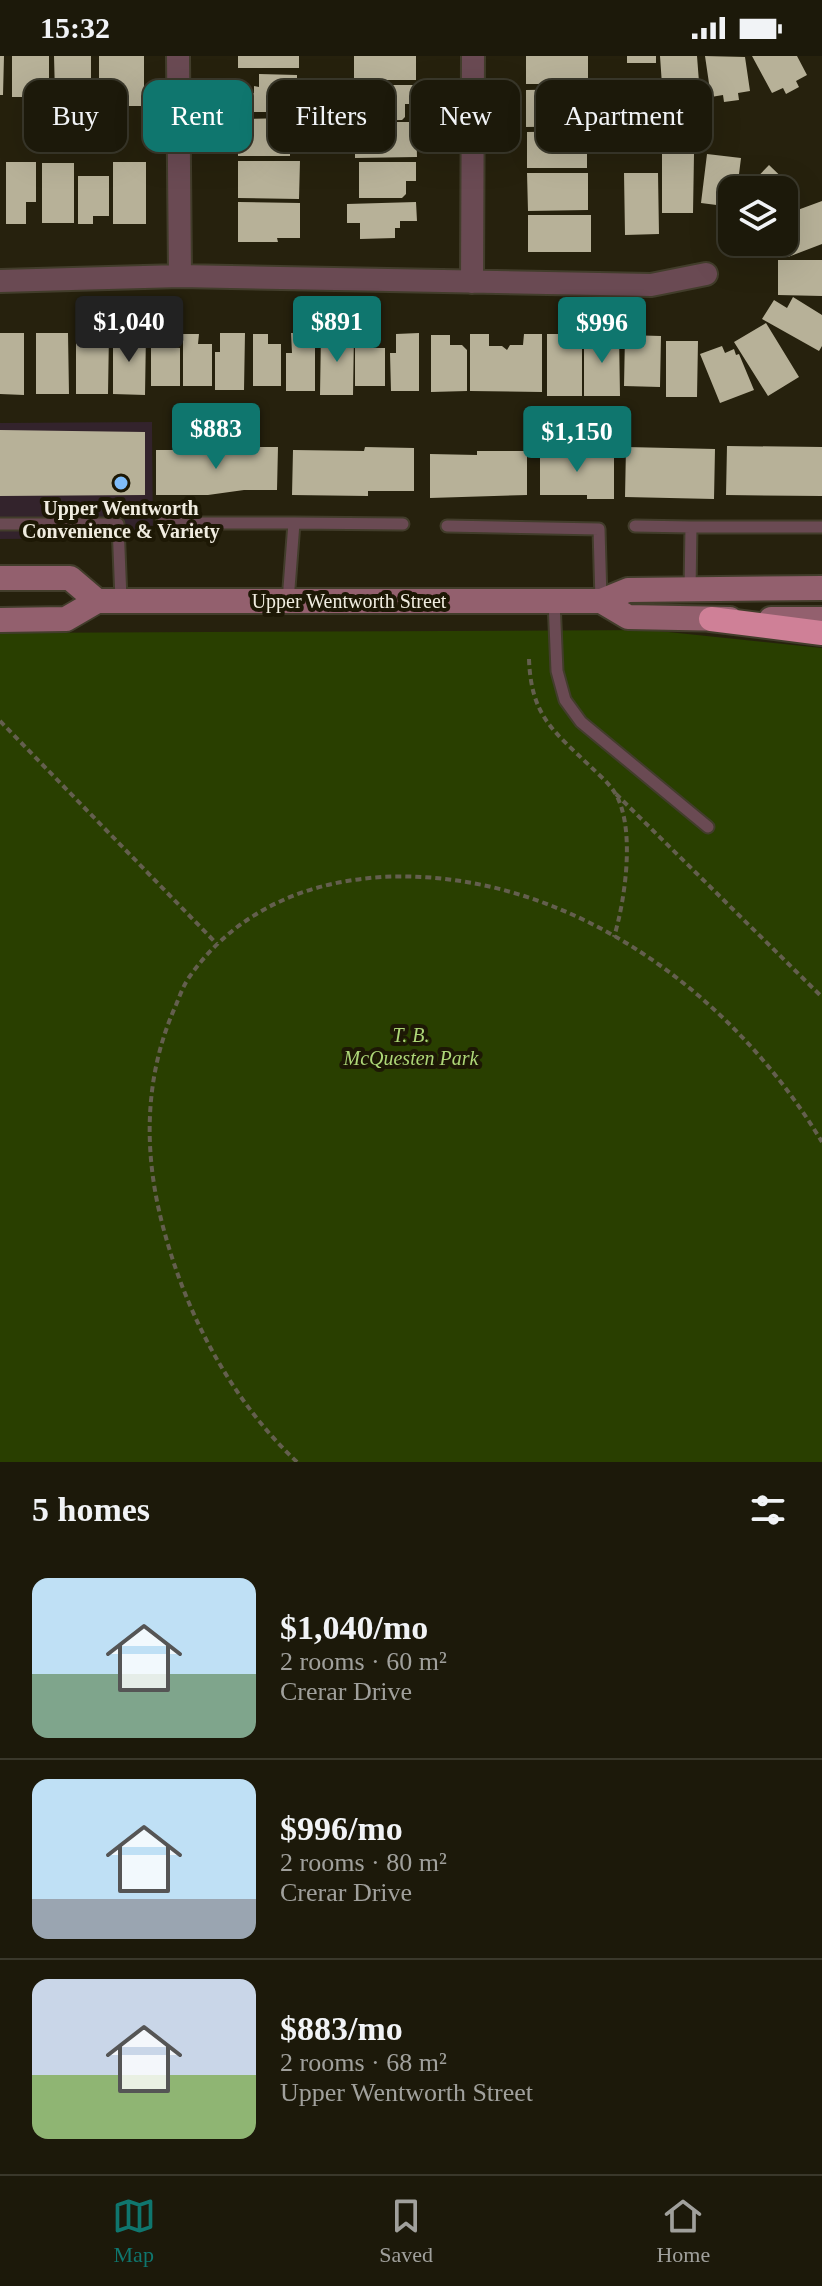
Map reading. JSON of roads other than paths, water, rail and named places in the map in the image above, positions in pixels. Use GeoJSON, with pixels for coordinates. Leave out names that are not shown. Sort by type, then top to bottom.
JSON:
{"type":"FeatureCollection","features":[{"type":"Feature","properties":{"kind":"highway"},"geometry":{"type":"LineString","coordinates":[[711,619],[822,633]]}},
{"type":"Feature","properties":{"kind":"main road"},"geometry":{"type":"LineString","coordinates":[[0,578],[70,578],[109,601]]}},
{"type":"Feature","properties":{"kind":"main road","name":"Upper Wentworth Street"},"geometry":{"type":"LineString","coordinates":[[0,620],[66,619],[109,601],[601,601],[628,590],[822,588]]}},
{"type":"Feature","properties":{"kind":"main road","name":"Upper Wentworth Street"},"geometry":{"type":"LineString","coordinates":[[601,601],[628,617],[822,619]]}},
{"type":"Feature","properties":{"kind":"street"},"geometry":{"type":"LineString","coordinates":[[178,56],[180,276]]}},
{"type":"Feature","properties":{"kind":"street"},"geometry":{"type":"LineString","coordinates":[[472,282],[473,56]]}},
{"type":"Feature","properties":{"kind":"street"},"geometry":{"type":"LineString","coordinates":[[0,281],[180,276],[651,285],[706,274]]}},
{"type":"Feature","properties":{"kind":"lane"},"geometry":{"type":"LineString","coordinates":[[162,523],[403,524]]}},
{"type":"Feature","properties":{"kind":"lane"},"geometry":{"type":"LineString","coordinates":[[288,602],[294,523]]}},
{"type":"Feature","properties":{"kind":"lane"},"geometry":{"type":"LineString","coordinates":[[0,524],[118,524],[109,601]]}},
{"type":"Feature","properties":{"kind":"lane"},"geometry":{"type":"LineString","coordinates":[[447,526],[599,529],[601,601]]}},
{"type":"Feature","properties":{"kind":"lane"},"geometry":{"type":"LineString","coordinates":[[635,526],[822,527]]}},
{"type":"Feature","properties":{"kind":"lane"},"geometry":{"type":"LineString","coordinates":[[690,590],[691,527]]}},
{"type":"Feature","properties":{"kind":"lane"},"geometry":{"type":"LineString","coordinates":[[554,601],[557,671],[565,700],[581,722],[708,827]]}},
{"type":"Feature","properties":{"kind":"place","name":"Upper Wentworth Convenience & Variety"},"geometry":{"type":"Point","coordinates":[121,483]}},
{"type":"Feature","properties":{"kind":"park label","name":"T. B. McQuesten Park"},"geometry":{"type":"Point","coordinates":[411,1046]}}]}
